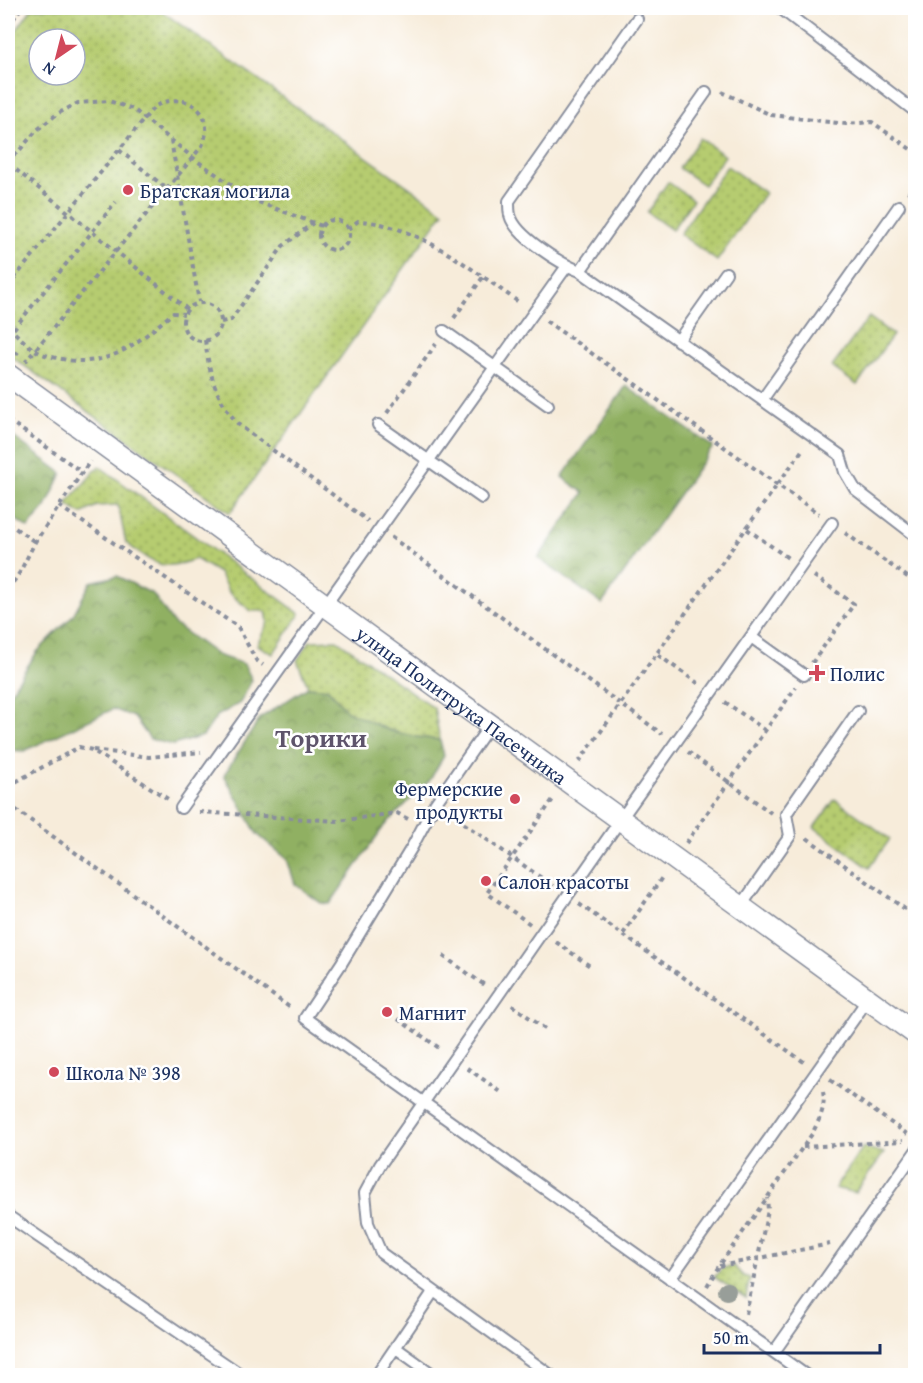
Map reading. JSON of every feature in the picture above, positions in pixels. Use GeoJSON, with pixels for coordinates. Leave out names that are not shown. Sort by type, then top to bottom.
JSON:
{"type":"FeatureCollection","features":[{"type":"Feature","properties":{"kind":"street","name":"улица Политрука Пасечника"},"geometry":{"type":"LineString","coordinates":[[8,375],[915,1034]]}},
{"type":"Feature","properties":{"kind":"lane"},"geometry":{"type":"LineString","coordinates":[[780,8],[915,112]]}},
{"type":"Feature","properties":{"kind":"lane"},"geometry":{"type":"LineString","coordinates":[[638,19],[509,201],[510,217],[532,243],[567,266],[580,271],[840,455],[845,472],[855,489],[915,536]]}},
{"type":"Feature","properties":{"kind":"lane"},"geometry":{"type":"LineString","coordinates":[[580,271],[706,92]]}},
{"type":"Feature","properties":{"kind":"lane"},"geometry":{"type":"LineString","coordinates":[[762,400],[899,207]]}},
{"type":"Feature","properties":{"kind":"lane"},"geometry":{"type":"LineString","coordinates":[[181,808],[567,266]]}},
{"type":"Feature","properties":{"kind":"lane"},"geometry":{"type":"LineString","coordinates":[[678,341],[726,273]]}},
{"type":"Feature","properties":{"kind":"lane"},"geometry":{"type":"LineString","coordinates":[[444,332],[548,405]]}},
{"type":"Feature","properties":{"kind":"lane"},"geometry":{"type":"LineString","coordinates":[[378,425],[482,498]]}},
{"type":"Feature","properties":{"kind":"lane"},"geometry":{"type":"LineString","coordinates":[[552,1376],[381,1254],[368,1223],[366,1193],[380,1165],[621,819],[832,523]]}},
{"type":"Feature","properties":{"kind":"lane"},"geometry":{"type":"LineString","coordinates":[[751,637],[804,675]]}},
{"type":"Feature","properties":{"kind":"lane"},"geometry":{"type":"LineString","coordinates":[[741,906],[790,836],[786,814],[858,711]]}},
{"type":"Feature","properties":{"kind":"lane"},"geometry":{"type":"LineString","coordinates":[[490,726],[435,804],[412,847],[347,954],[304,1018],[807,1376]]}},
{"type":"Feature","properties":{"kind":"lane"},"geometry":{"type":"LineString","coordinates":[[670,1279],[821,1074],[868,999]]}},
{"type":"Feature","properties":{"kind":"lane"},"geometry":{"type":"LineString","coordinates":[[774,1352],[915,1151]]}},
{"type":"Feature","properties":{"kind":"lane"},"geometry":{"type":"LineString","coordinates":[[8,1216],[243,1376]]}},
{"type":"Feature","properties":{"kind":"lane"},"geometry":{"type":"LineString","coordinates":[[376,1376],[433,1292]]}},
{"type":"Feature","properties":{"kind":"lane"},"geometry":{"type":"LineString","coordinates":[[396,1348],[435,1376]]}},
{"type":"Feature","properties":{"kind":"path"},"geometry":{"type":"LineString","coordinates":[[8,27],[21,8]]}},
{"type":"Feature","properties":{"kind":"path"},"geometry":{"type":"LineString","coordinates":[[706,92],[723,92],[771,114],[846,124],[872,122],[915,153]]}},
{"type":"Feature","properties":{"kind":"path"},"geometry":{"type":"LineString","coordinates":[[8,286],[154,107],[170,100],[180,99],[191,103],[199,110],[205,119],[207,130],[202,147],[27,360],[8,346]]}},
{"type":"Feature","properties":{"kind":"path"},"geometry":{"type":"LineString","coordinates":[[185,312],[116,251],[8,165],[13,155],[37,130],[57,114],[78,103],[109,100],[124,104],[145,118],[193,158],[246,195],[322,226]]}},
{"type":"Feature","properties":{"kind":"path"},"geometry":{"type":"LineString","coordinates":[[170,139],[199,302]]}},
{"type":"Feature","properties":{"kind":"path"},"geometry":{"type":"LineString","coordinates":[[8,144],[13,155]]}},
{"type":"Feature","properties":{"kind":"path"},"geometry":{"type":"LineString","coordinates":[[119,150],[167,189]]}},
{"type":"Feature","properties":{"kind":"path"},"geometry":{"type":"LineString","coordinates":[[8,336],[10,328],[116,202]]}},
{"type":"Feature","properties":{"kind":"path"},"geometry":{"type":"LineString","coordinates":[[336,220],[343,223],[348,229],[349,237],[346,244],[340,249],[332,250],[325,247],[320,241],[319,233],[322,226],[328,221],[336,220]]}},
{"type":"Feature","properties":{"kind":"path"},"geometry":{"type":"LineString","coordinates":[[348,229],[358,221],[372,222],[395,227],[434,246],[483,277],[915,583]]}},
{"type":"Feature","properties":{"kind":"path"},"geometry":{"type":"LineString","coordinates":[[221,322],[231,320],[283,246],[314,223]]}},
{"type":"Feature","properties":{"kind":"path"},"geometry":{"type":"LineString","coordinates":[[378,425],[483,277]]}},
{"type":"Feature","properties":{"kind":"path"},"geometry":{"type":"LineString","coordinates":[[10,328],[36,350],[51,357],[72,360],[100,359],[121,353],[173,313],[185,312],[199,302],[216,308],[220,315],[220,330],[215,336],[205,340],[194,339],[184,329],[182,321],[185,312]]}},
{"type":"Feature","properties":{"kind":"path"},"geometry":{"type":"LineString","coordinates":[[205,340],[208,365],[217,395],[239,425],[915,917]]}},
{"type":"Feature","properties":{"kind":"path"},"geometry":{"type":"LineString","coordinates":[[8,420],[82,472]]}},
{"type":"Feature","properties":{"kind":"path"},"geometry":{"type":"LineString","coordinates":[[573,771],[813,436]]}},
{"type":"Feature","properties":{"kind":"path"},"geometry":{"type":"LineString","coordinates":[[8,590],[35,542],[103,444]]}},
{"type":"Feature","properties":{"kind":"path"},"geometry":{"type":"LineString","coordinates":[[59,506],[238,627],[256,660],[276,674]]}},
{"type":"Feature","properties":{"kind":"path"},"geometry":{"type":"LineString","coordinates":[[8,524],[35,542]]}},
{"type":"Feature","properties":{"kind":"path"},"geometry":{"type":"LineString","coordinates":[[623,934],[854,604]]}},
{"type":"Feature","properties":{"kind":"path"},"geometry":{"type":"LineString","coordinates":[[92,750],[149,757],[221,751]]}},
{"type":"Feature","properties":{"kind":"path"},"geometry":{"type":"LineString","coordinates":[[560,790],[487,893],[590,966]]}},
{"type":"Feature","properties":{"kind":"path"},"geometry":{"type":"LineString","coordinates":[[8,804],[304,1018]]}},
{"type":"Feature","properties":{"kind":"path"},"geometry":{"type":"LineString","coordinates":[[435,804],[915,1141]]}},
{"type":"Feature","properties":{"kind":"path"},"geometry":{"type":"LineString","coordinates":[[699,1299],[719,1266],[812,1134],[823,1111],[825,1101],[821,1074]]}},
{"type":"Feature","properties":{"kind":"path"},"geometry":{"type":"LineString","coordinates":[[803,1147],[915,1141]]}},
{"type":"Feature","properties":{"kind":"path"},"geometry":{"type":"LineString","coordinates":[[738,1327],[746,1316],[768,1210],[767,1198]]}},
{"type":"Feature","properties":{"kind":"path"},"geometry":{"type":"LineString","coordinates":[[719,1266],[828,1243],[849,1246]]}},
{"type":"Feature","properties":{"kind":"green space"},"geometry":{"type":"Polygon","coordinates":[[[32,8],[157,8],[444,212],[230,513],[8,354],[8,42],[32,8]]]}},
{"type":"Feature","properties":{"kind":"green space"},"geometry":{"type":"Polygon","coordinates":[[[700,138],[725,156],[704,185],[679,168],[700,138]]]}},
{"type":"Feature","properties":{"kind":"green space"},"geometry":{"type":"Polygon","coordinates":[[[727,166],[765,193],[717,261],[680,234],[727,166]]]}},
{"type":"Feature","properties":{"kind":"green space"},"geometry":{"type":"Polygon","coordinates":[[[668,182],[693,200],[672,230],[647,212],[668,182]]]}},
{"type":"Feature","properties":{"kind":"green space"},"geometry":{"type":"Polygon","coordinates":[[[869,317],[893,335],[857,385],[832,367],[869,317]]]}},
{"type":"Feature","properties":{"kind":"green space"},"geometry":{"type":"Polygon","coordinates":[[[626,386],[713,447],[602,604],[538,558],[584,493],[562,477],[626,386]]]}},
{"type":"Feature","properties":{"kind":"green space"},"geometry":{"type":"Polygon","coordinates":[[[8,433],[62,473],[46,507],[28,528],[8,514],[8,433]]]}},
{"type":"Feature","properties":{"kind":"green space"},"geometry":{"type":"Polygon","coordinates":[[[99,466],[300,614],[273,654],[257,645],[268,622],[266,611],[251,611],[230,594],[219,573],[196,559],[174,565],[151,561],[126,543],[118,505],[97,506],[81,514],[66,504],[99,466]]]}},
{"type":"Feature","properties":{"kind":"green space"},"geometry":{"type":"Polygon","coordinates":[[[117,576],[153,594],[173,623],[217,655],[244,664],[252,680],[240,703],[217,716],[203,736],[173,745],[150,739],[134,717],[113,709],[24,751],[8,750],[8,696],[37,652],[73,615],[91,582],[117,576]]]}},
{"type":"Feature","properties":{"kind":"green space"},"geometry":{"type":"Polygon","coordinates":[[[337,640],[434,708],[440,740],[388,730],[346,711],[328,689],[308,687],[297,660],[310,641],[337,640]]]}},
{"type":"Feature","properties":{"kind":"green space"},"geometry":{"type":"Polygon","coordinates":[[[308,687],[328,689],[347,711],[388,730],[440,740],[444,756],[430,780],[384,826],[330,904],[321,903],[295,884],[287,859],[257,834],[224,775],[260,718],[308,687]]]}},
{"type":"Feature","properties":{"kind":"green space"},"geometry":{"type":"Polygon","coordinates":[[[835,799],[890,839],[869,868],[814,827],[835,799]]]}},
{"type":"Feature","properties":{"kind":"green space"},"geometry":{"type":"Polygon","coordinates":[[[863,1147],[884,1153],[855,1193],[835,1188],[863,1147]]]}},
{"type":"Feature","properties":{"kind":"green space"},"geometry":{"type":"Polygon","coordinates":[[[734,1266],[743,1276],[750,1278],[746,1298],[714,1277],[722,1268],[734,1266]]]}},
{"type":"Feature","properties":{"kind":"place","name":"Братская могила"},"geometry":{"type":"Point","coordinates":[128,190]}},
{"type":"Feature","properties":{"kind":"place","name":"Полис"},"geometry":{"type":"Point","coordinates":[817,673]}},
{"type":"Feature","properties":{"kind":"place","name":"Фермерские продукты"},"geometry":{"type":"Point","coordinates":[515,799]}},
{"type":"Feature","properties":{"kind":"place","name":"Салон красоты"},"geometry":{"type":"Point","coordinates":[486,881]}},
{"type":"Feature","properties":{"kind":"place","name":"Магнит"},"geometry":{"type":"Point","coordinates":[387,1012]}},
{"type":"Feature","properties":{"kind":"place","name":"Школа № 398"},"geometry":{"type":"Point","coordinates":[54,1072]}},
{"type":"Feature","properties":{"kind":"district","name":"Торики"},"geometry":{"type":"Point","coordinates":[321,737]}}]}
